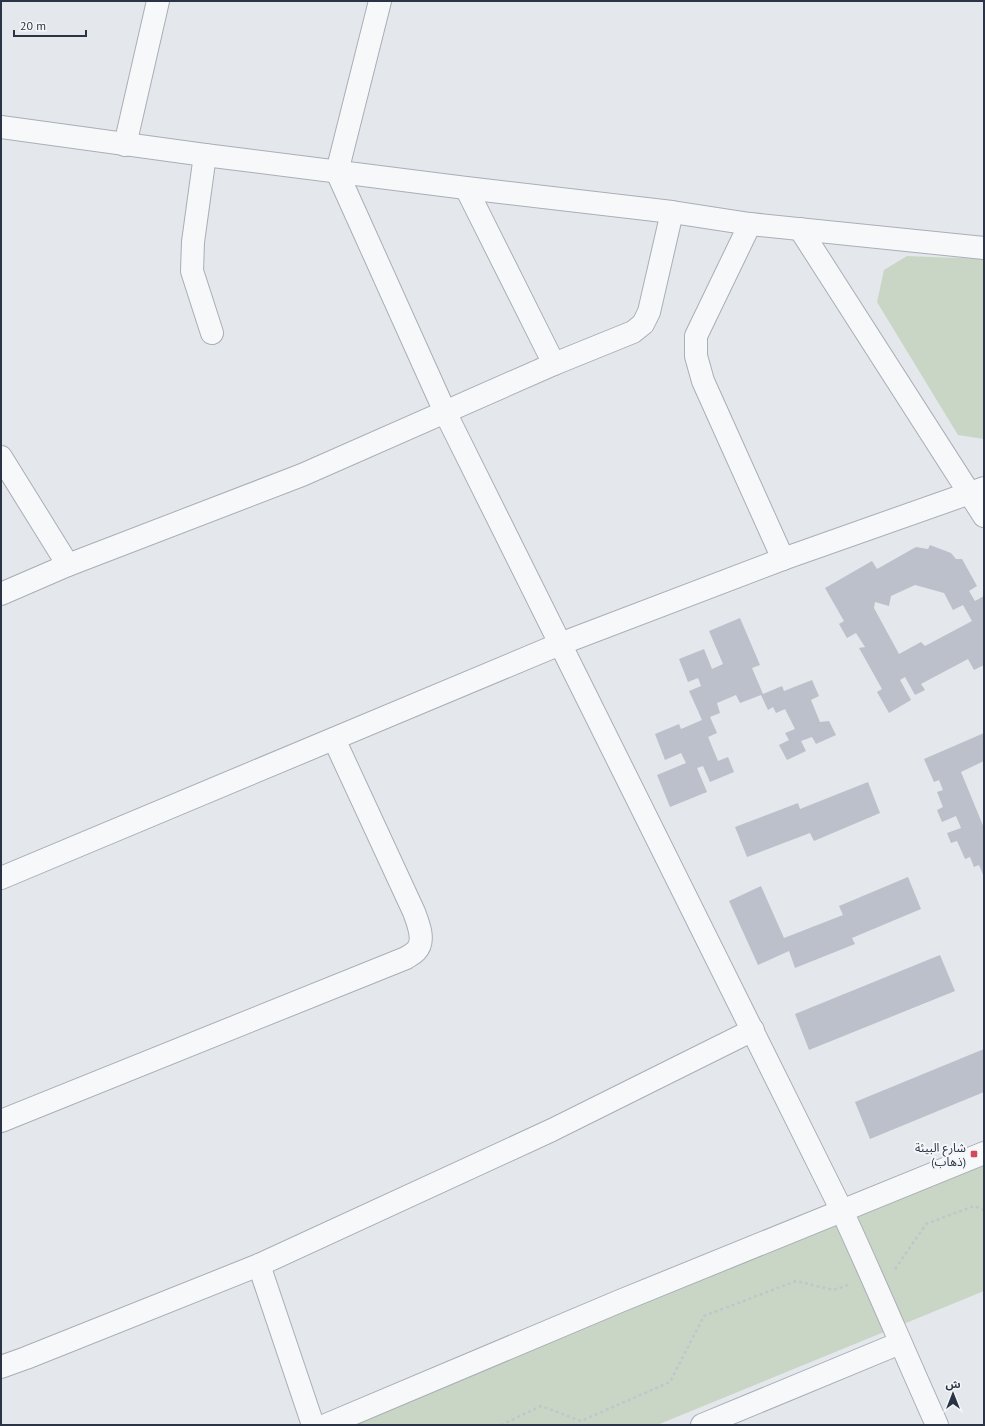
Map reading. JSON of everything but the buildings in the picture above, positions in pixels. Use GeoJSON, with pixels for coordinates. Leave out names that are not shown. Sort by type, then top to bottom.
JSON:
{"type":"FeatureCollection","features":[{"type":"Feature","properties":{"kind":"street"},"geometry":{"type":"LineString","coordinates":[[125,145],[158,1]]}},
{"type":"Feature","properties":{"kind":"street"},"geometry":{"type":"LineString","coordinates":[[380,1],[337,172],[445,412],[842,1211],[873,1277],[900,1343],[937,1425]]}},
{"type":"Feature","properties":{"kind":"street"},"geometry":{"type":"LineString","coordinates":[[1,127],[205,156],[672,212],[750,224],[984,248]]}},
{"type":"Feature","properties":{"kind":"street"},"geometry":{"type":"LineString","coordinates":[[205,156],[194,242],[192,271],[212,333]]}},
{"type":"Feature","properties":{"kind":"street"},"geometry":{"type":"LineString","coordinates":[[466,188],[554,364]]}},
{"type":"Feature","properties":{"kind":"street"},"geometry":{"type":"LineString","coordinates":[[1,594],[68,565],[302,475],[554,364],[633,332],[643,324],[649,312],[672,212]]}},
{"type":"Feature","properties":{"kind":"street"},"geometry":{"type":"LineString","coordinates":[[750,224],[696,336],[696,356],[703,380],[783,559]]}},
{"type":"Feature","properties":{"kind":"street"},"geometry":{"type":"LineString","coordinates":[[800,229],[977,491],[984,516]]}},
{"type":"Feature","properties":{"kind":"street"},"geometry":{"type":"LineString","coordinates":[[1,457],[68,565]]}},
{"type":"Feature","properties":{"kind":"street"},"geometry":{"type":"LineString","coordinates":[[1,878],[560,644],[783,559],[977,491]]}},
{"type":"Feature","properties":{"kind":"street"},"geometry":{"type":"LineString","coordinates":[[1,1121],[406,958],[417,950],[421,942],[420,930],[414,912],[334,739]]}},
{"type":"Feature","properties":{"kind":"street"},"geometry":{"type":"LineString","coordinates":[[1,1367],[259,1265],[545,1133],[753,1030]]}},
{"type":"Feature","properties":{"kind":"street"},"geometry":{"type":"LineString","coordinates":[[326,1425],[620,1301],[984,1153]]}},
{"type":"Feature","properties":{"kind":"street"},"geometry":{"type":"LineString","coordinates":[[259,1265],[313,1425]]}},
{"type":"Feature","properties":{"kind":"street"},"geometry":{"type":"LineString","coordinates":[[702,1425],[900,1343]]}},
{"type":"Feature","properties":{"kind":"path"},"geometry":{"type":"LineString","coordinates":[[501,1425],[542,1406],[581,1421],[670,1382],[704,1316],[796,1281],[833,1290],[893,1272],[926,1224],[974,1206],[984,1210]]}},
{"type":"Feature","properties":{"kind":"green space"},"geometry":{"type":"Polygon","coordinates":[[[907,256],[984,259],[984,439],[958,435],[877,302],[884,270],[907,256]]]}},
{"type":"Feature","properties":{"kind":"green space"},"geometry":{"type":"Polygon","coordinates":[[[984,1160],[984,1291],[657,1425],[327,1425],[984,1160]]]}},
{"type":"Feature","properties":{"kind":"place","name":"شارع البيئة (ذهاب)"},"geometry":{"type":"Point","coordinates":[974,1154]}}]}
